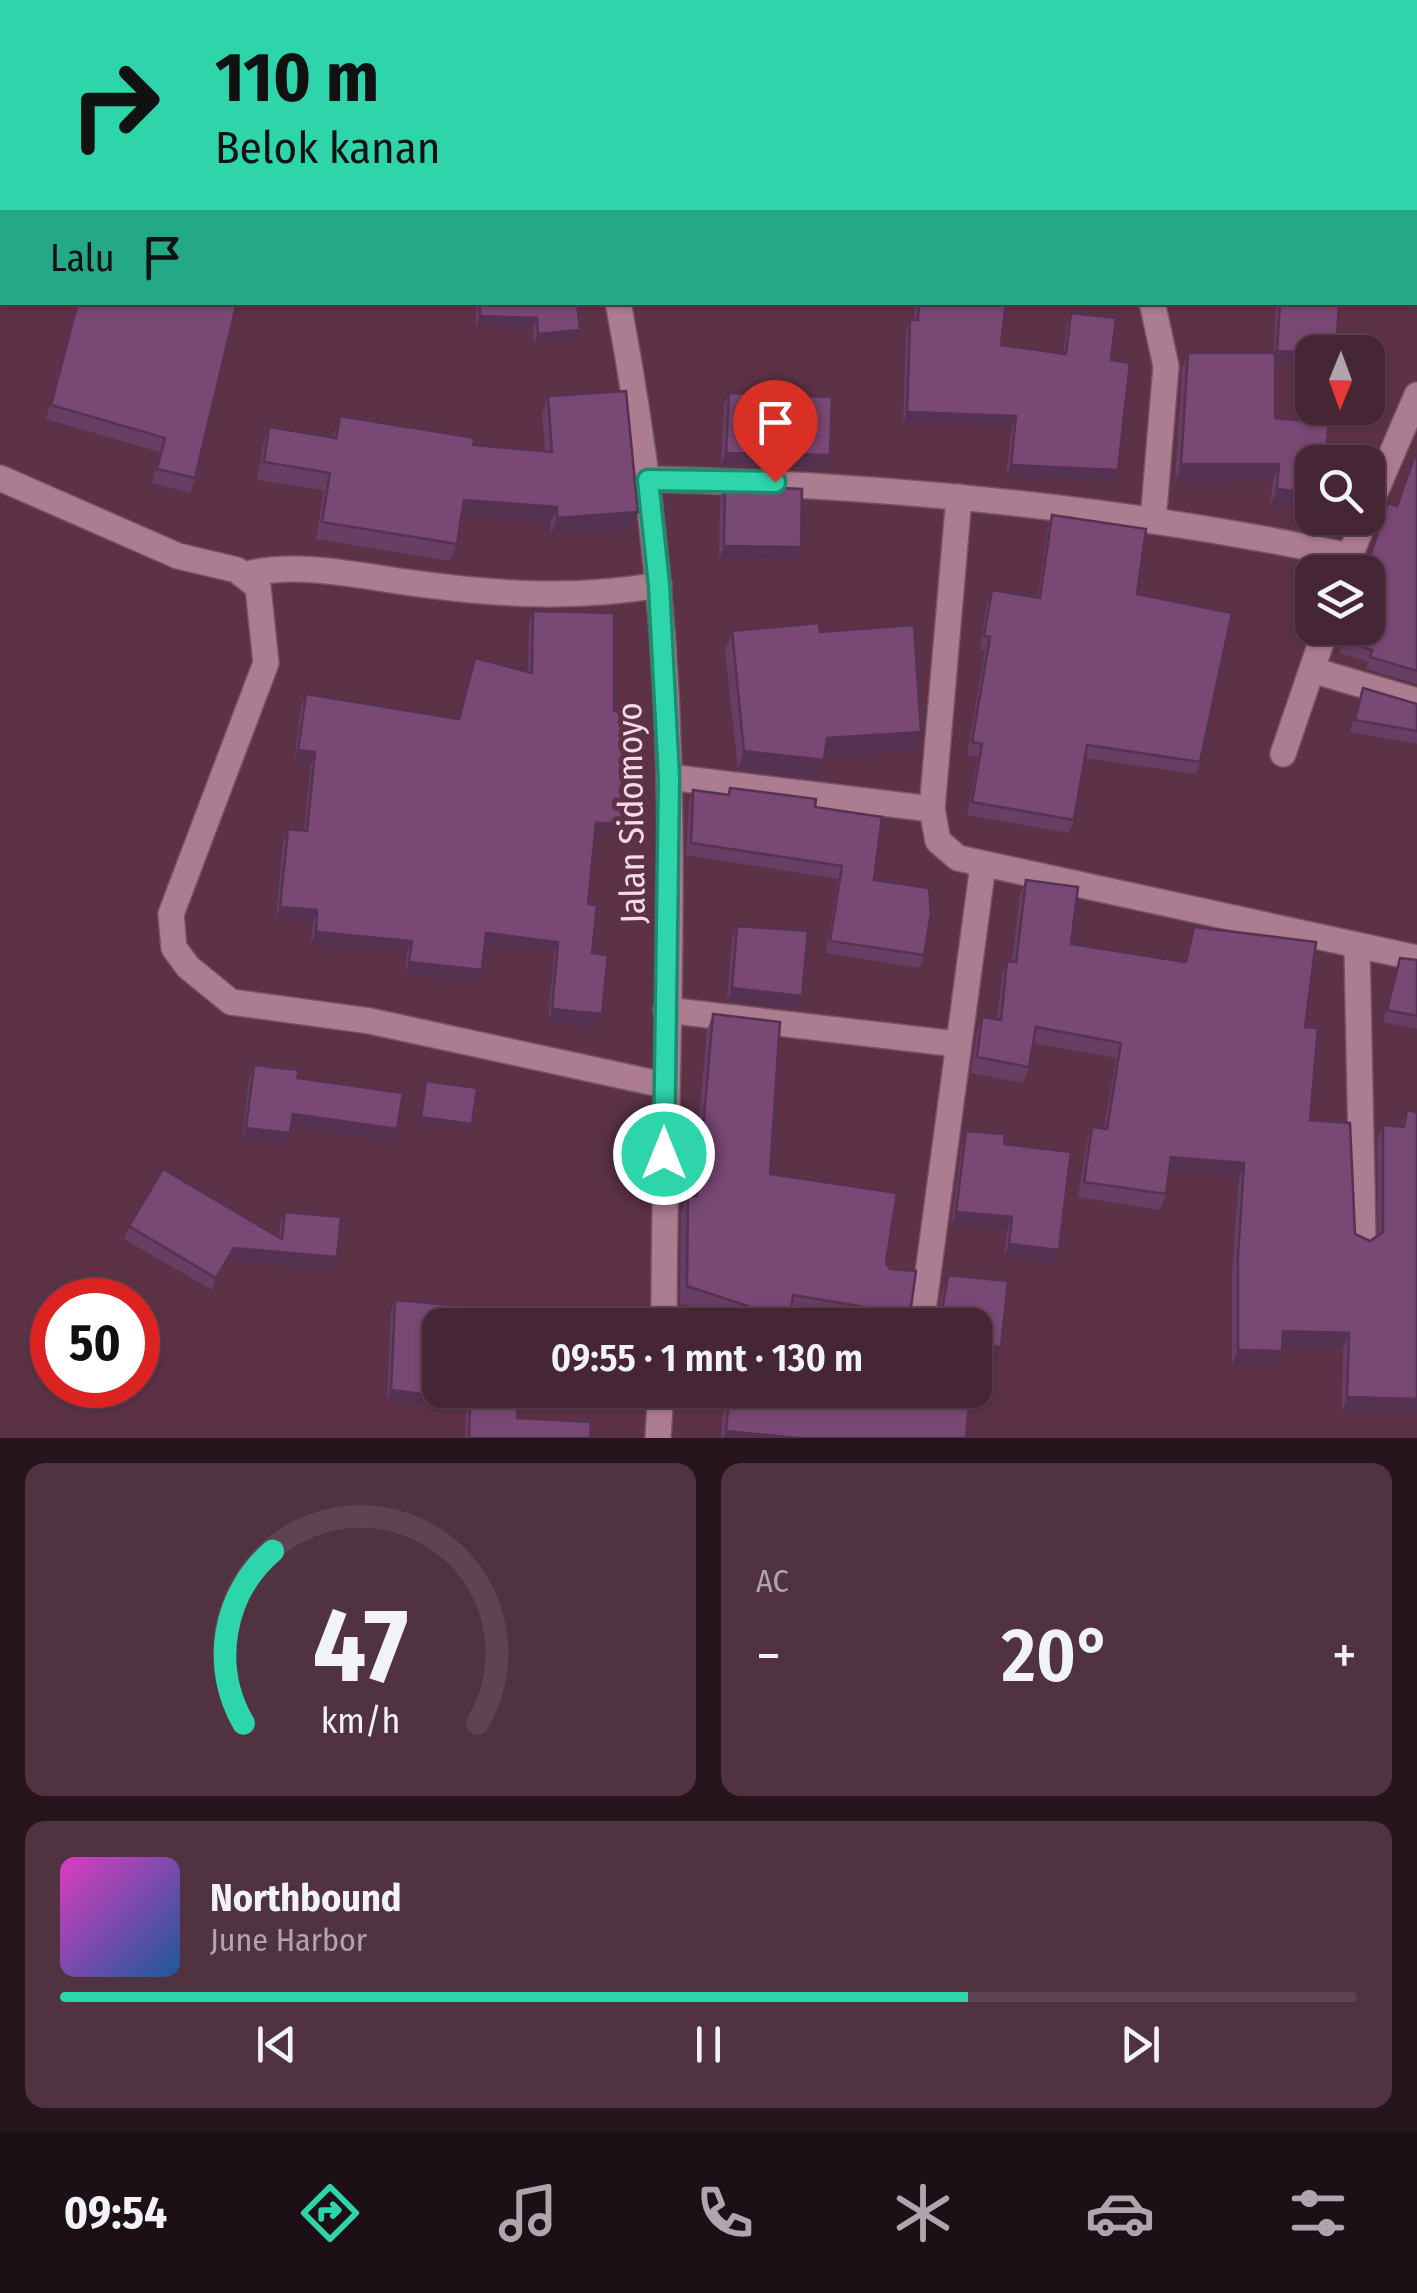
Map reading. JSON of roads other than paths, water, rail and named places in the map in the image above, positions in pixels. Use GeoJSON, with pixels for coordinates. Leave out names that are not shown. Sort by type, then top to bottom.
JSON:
{"type":"FeatureCollection","features":[{"type":"Feature","properties":{"kind":"street","name":"Jalan Sidomoyo"},"geometry":{"type":"LineString","coordinates":[[619,305],[648,480],[659,585],[669,778],[664,1308]]}},
{"type":"Feature","properties":{"kind":"street"},"geometry":{"type":"LineString","coordinates":[[1153,305],[1166,366],[1153,520]]}},
{"type":"Feature","properties":{"kind":"street"},"geometry":{"type":"LineString","coordinates":[[1385,473],[1417,395]]}},
{"type":"Feature","properties":{"kind":"street"},"geometry":{"type":"LineString","coordinates":[[0,478],[178,556],[243,575],[258,587],[266,663],[171,914],[174,948],[188,968],[231,1002],[370,1021],[664,1085]]}},
{"type":"Feature","properties":{"kind":"street"},"geometry":{"type":"LineString","coordinates":[[648,480],[775,482],[1153,520],[1308,555]]}},
{"type":"Feature","properties":{"kind":"street"},"geometry":{"type":"LineString","coordinates":[[959,498],[932,809],[938,841],[958,858],[984,865],[1417,958]]}},
{"type":"Feature","properties":{"kind":"street"},"geometry":{"type":"LineString","coordinates":[[243,575],[291,567],[516,595],[596,596],[659,585]]}},
{"type":"Feature","properties":{"kind":"street"},"geometry":{"type":"LineString","coordinates":[[1283,754],[1320,645]]}},
{"type":"Feature","properties":{"kind":"street"},"geometry":{"type":"LineString","coordinates":[[1312,670],[1417,701]]}},
{"type":"Feature","properties":{"kind":"street"},"geometry":{"type":"LineString","coordinates":[[669,778],[932,809]]}},
{"type":"Feature","properties":{"kind":"street"},"geometry":{"type":"LineString","coordinates":[[923,1308],[984,865]]}},
{"type":"Feature","properties":{"kind":"street"},"geometry":{"type":"LineString","coordinates":[[1357,948],[1363,1240]]}},
{"type":"Feature","properties":{"kind":"street"},"geometry":{"type":"LineString","coordinates":[[666,1010],[957,1044]]}},
{"type":"Feature","properties":{"kind":"street"},"geometry":{"type":"LineString","coordinates":[[658,1438],[660,1408]]}}]}
